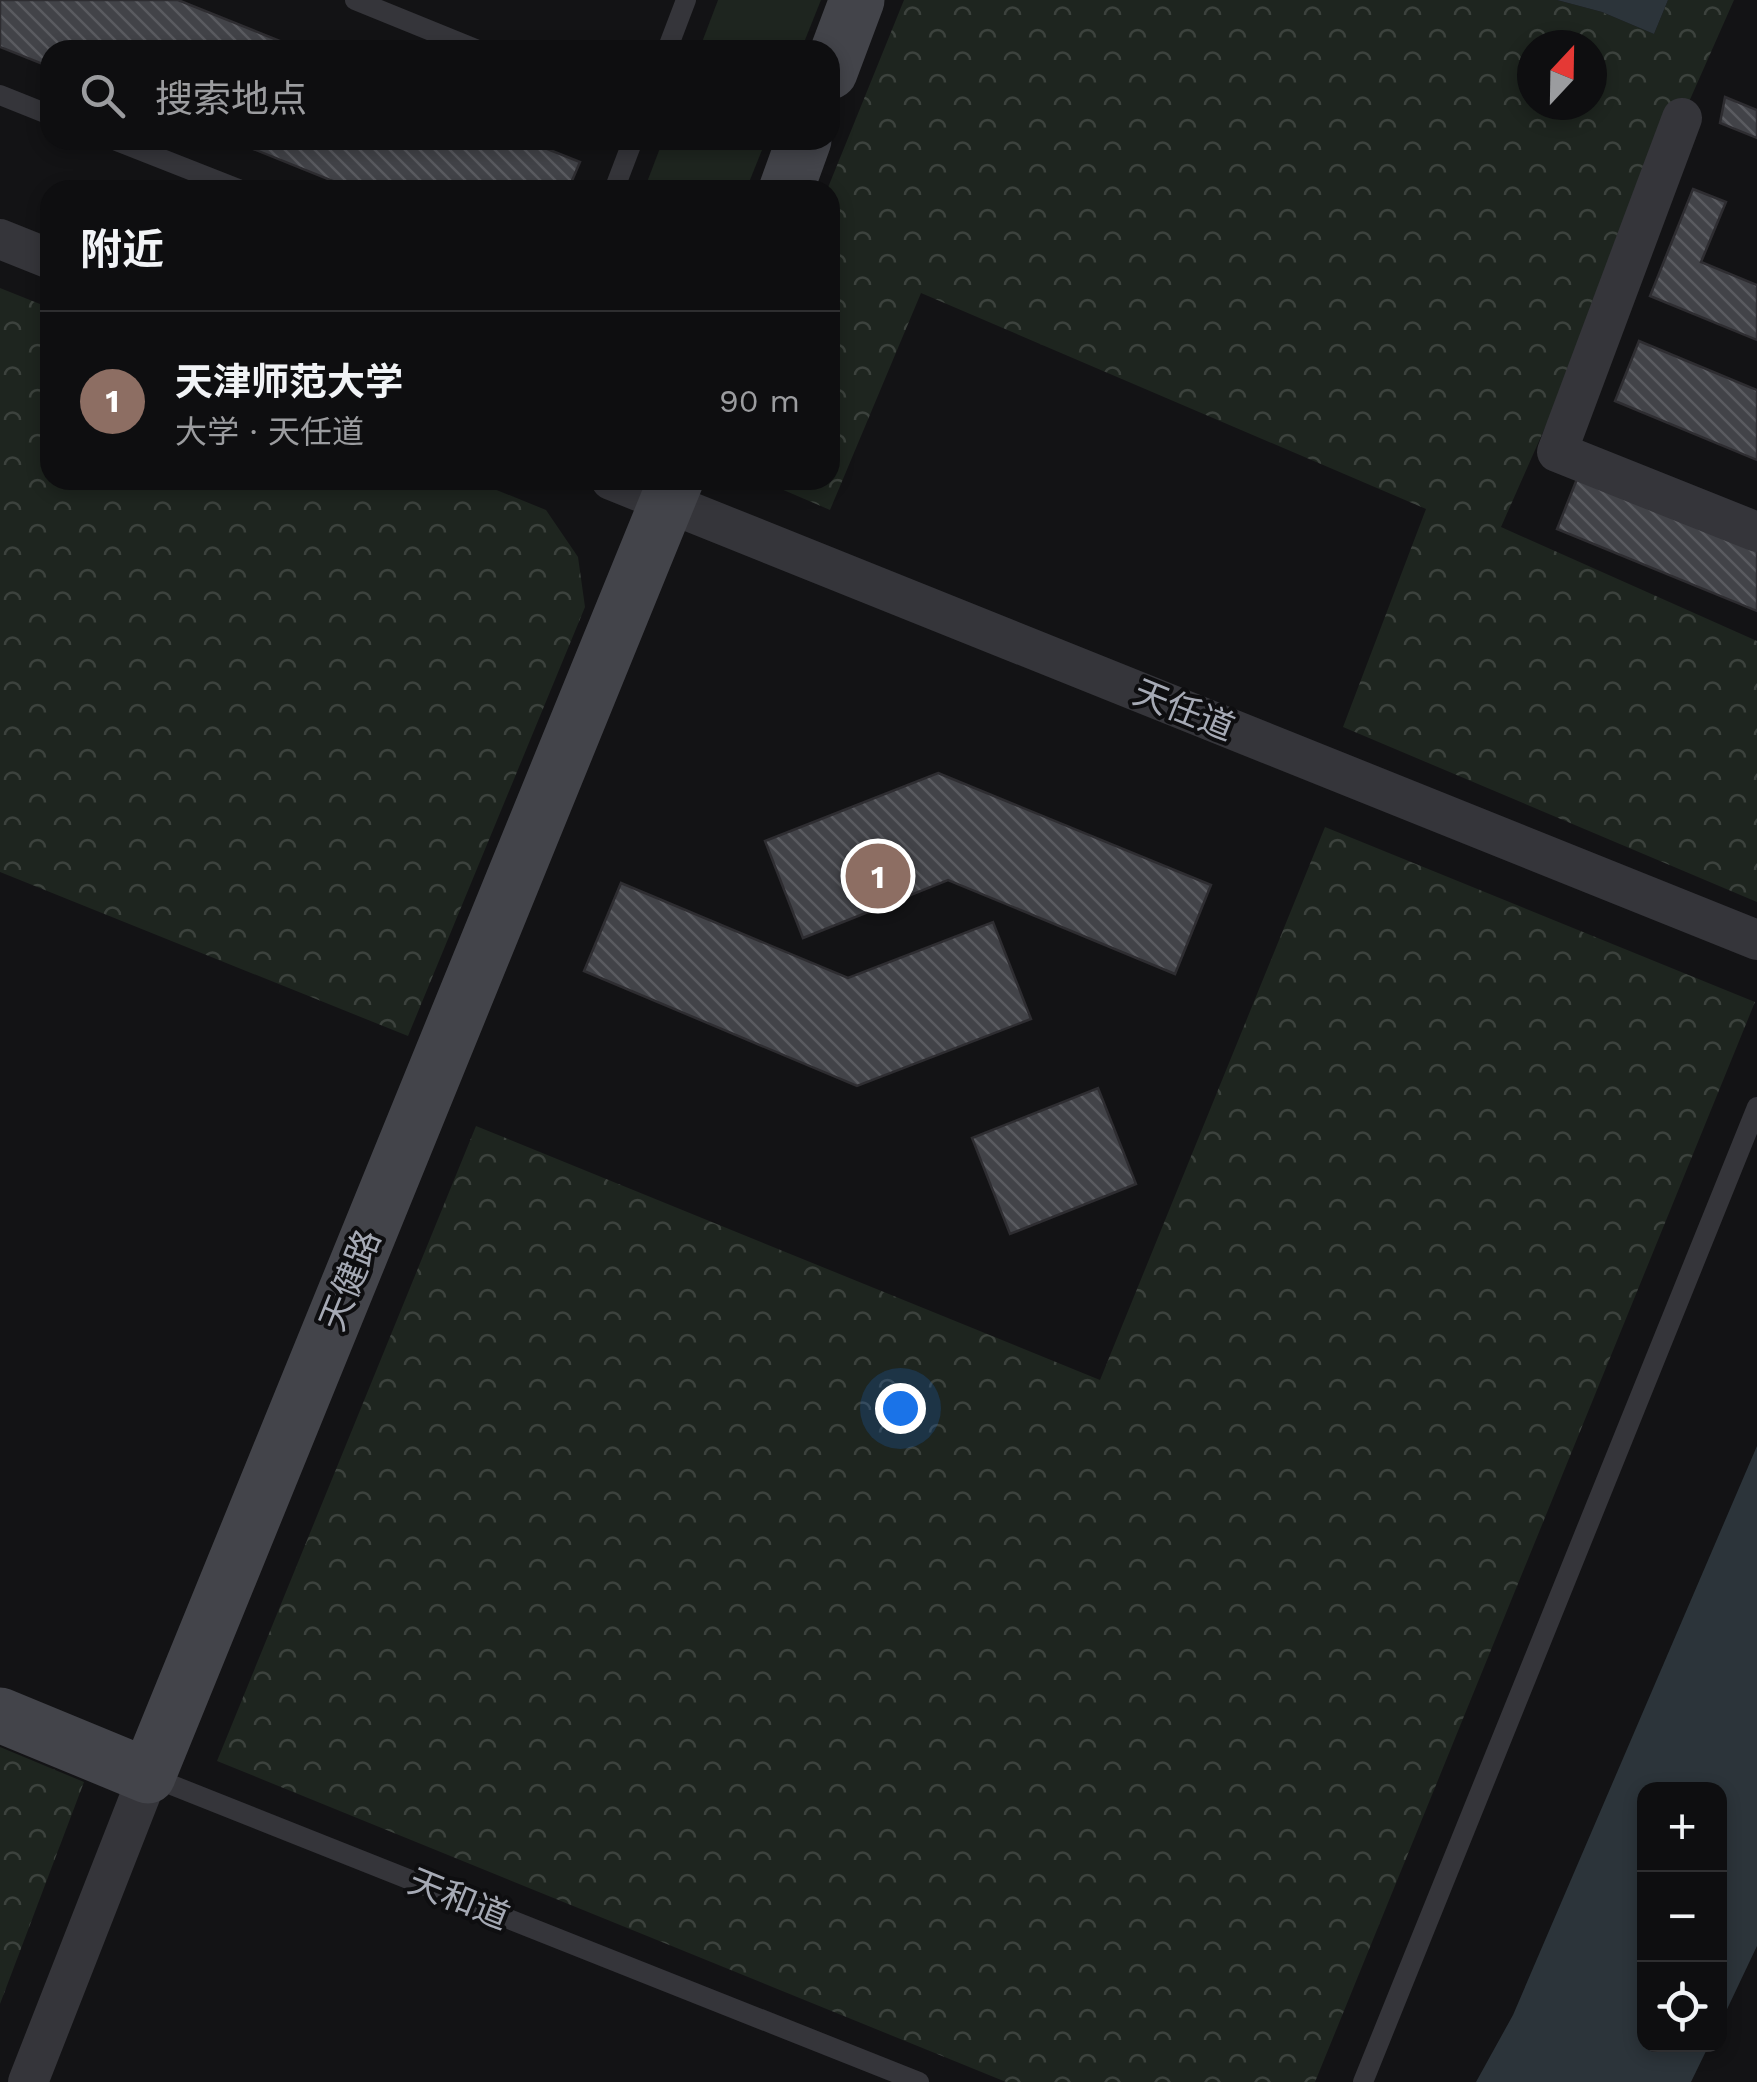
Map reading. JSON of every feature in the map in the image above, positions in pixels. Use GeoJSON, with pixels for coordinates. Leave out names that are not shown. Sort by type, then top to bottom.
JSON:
{"type":"FeatureCollection","features":[{"type":"Feature","properties":{"kind":"street"},"geometry":{"type":"LineString","coordinates":[[840,45],[857,0]]}},
{"type":"Feature","properties":{"kind":"street"},"geometry":{"type":"LineString","coordinates":[[1682,118],[1557,452],[1757,532]]}},
{"type":"Feature","properties":{"kind":"street"},"geometry":{"type":"LineString","coordinates":[[790,180],[800,150]]}},
{"type":"Feature","properties":{"kind":"street"},"geometry":{"type":"LineString","coordinates":[[0,240],[40,255]]}},
{"type":"Feature","properties":{"kind":"street","name":"天任道"},"geometry":{"type":"LineString","coordinates":[[672,491],[1757,940]]}},
{"type":"Feature","properties":{"kind":"street","name":"天健路"},"geometry":{"type":"LineString","coordinates":[[28,2082],[148,1776],[672,491]]}},
{"type":"Feature","properties":{"kind":"street","name":"天和道"},"geometry":{"type":"LineString","coordinates":[[0,1715],[148,1776]]}},
{"type":"Feature","properties":{"kind":"lane"},"geometry":{"type":"LineString","coordinates":[[355,0],[453,40]]}},
{"type":"Feature","properties":{"kind":"lane"},"geometry":{"type":"LineString","coordinates":[[671,40],[686,0]]}},
{"type":"Feature","properties":{"kind":"lane"},"geometry":{"type":"LineString","coordinates":[[0,95],[40,111]]}},
{"type":"Feature","properties":{"kind":"lane"},"geometry":{"type":"LineString","coordinates":[[140,150],[216,180]]}},
{"type":"Feature","properties":{"kind":"lane"},"geometry":{"type":"LineString","coordinates":[[618,180],[629,150]]}},
{"type":"Feature","properties":{"kind":"lane"},"geometry":{"type":"LineString","coordinates":[[1364,2082],[1757,1107]]}},
{"type":"Feature","properties":{"kind":"lane","name":"天和道"},"geometry":{"type":"LineString","coordinates":[[148,1776],[919,2082]]}},
{"type":"Feature","properties":{"kind":"green space"},"geometry":{"type":"Polygon","coordinates":[[[718,0],[821,0],[805,40],[703,40],[718,0]]]}},
{"type":"Feature","properties":{"kind":"green space"},"geometry":{"type":"Polygon","coordinates":[[[904,0],[1557,0],[1602,12],[1654,34],[1668,0],[1734,0],[1501,527],[1757,641],[1757,902],[1343,727],[1426,509],[921,293],[840,486],[840,180],[831,180],[904,0]]]}},
{"type":"Feature","properties":{"kind":"green space"},"geometry":{"type":"Polygon","coordinates":[[[659,150],[762,150],[750,180],[648,180],[659,150]]]}},
{"type":"Feature","properties":{"kind":"green space"},"geometry":{"type":"Polygon","coordinates":[[[0,288],[40,304],[40,490],[497,490],[546,510],[578,557],[585,607],[408,1036],[0,872],[0,288]]]}},
{"type":"Feature","properties":{"kind":"green space"},"geometry":{"type":"Polygon","coordinates":[[[783,490],[838,490],[830,510],[783,490]]]}},
{"type":"Feature","properties":{"kind":"green space"},"geometry":{"type":"Polygon","coordinates":[[[1325,827],[1755,1002],[1315,2082],[1006,2082],[217,1761],[476,1126],[1100,1380],[1325,827]]]}},
{"type":"Feature","properties":{"kind":"green space"},"geometry":{"type":"Polygon","coordinates":[[[0,1747],[84,1782],[0,2004],[0,1747]]]}},
{"type":"Feature","properties":{"kind":"shaded area"},"geometry":{"type":"Polygon","coordinates":[[[1557,0],[1668,0],[1654,34],[1602,12],[1557,0]]]}},
{"type":"Feature","properties":{"kind":"shaded area"},"geometry":{"type":"Polygon","coordinates":[[[1757,1446],[1757,1946],[1727,2009],[1727,1782],[1637,1782],[1637,2052],[1706,2052],[1691,2082],[1476,2082],[1513,2015],[1757,1446]]]}},
{"type":"Feature","properties":{"kind":"building"},"geometry":{"type":"Polygon","coordinates":[[[0,0],[178,0],[277,40],[40,40],[40,63],[0,47],[0,0]]]}},
{"type":"Feature","properties":{"kind":"building"},"geometry":{"type":"Polygon","coordinates":[[[1725,97],[1757,110],[1757,138],[1720,123],[1725,97]]]}},
{"type":"Feature","properties":{"kind":"building"},"geometry":{"type":"Polygon","coordinates":[[[256,150],[550,150],[580,162],[572,180],[330,180],[256,150]]]}},
{"type":"Feature","properties":{"kind":"building"},"geometry":{"type":"Polygon","coordinates":[[[1693,189],[1726,202],[1701,262],[1757,285],[1757,340],[1650,296],[1693,189]]]}},
{"type":"Feature","properties":{"kind":"building"},"geometry":{"type":"Polygon","coordinates":[[[1639,341],[1757,390],[1757,460],[1615,401],[1639,341]]]}},
{"type":"Feature","properties":{"kind":"building"},"geometry":{"type":"Polygon","coordinates":[[[1579,474],[1757,547],[1757,611],[1557,529],[1579,474]]]}},
{"type":"Feature","properties":{"kind":"building"},"geometry":{"type":"Polygon","coordinates":[[[938,773],[1211,885],[1175,974],[948,880],[803,938],[765,841],[938,773]]]}},
{"type":"Feature","properties":{"kind":"building"},"geometry":{"type":"Polygon","coordinates":[[[621,883],[848,978],[993,922],[1031,1019],[857,1086],[584,971],[621,883]]]}},
{"type":"Feature","properties":{"kind":"building"},"geometry":{"type":"Polygon","coordinates":[[[1098,1088],[1136,1184],[1010,1234],[972,1138],[1098,1088]]]}},
{"type":"Feature","properties":{"kind":"place","name":"天津师范大学"},"geometry":{"type":"Point","coordinates":[878,876]}}]}
